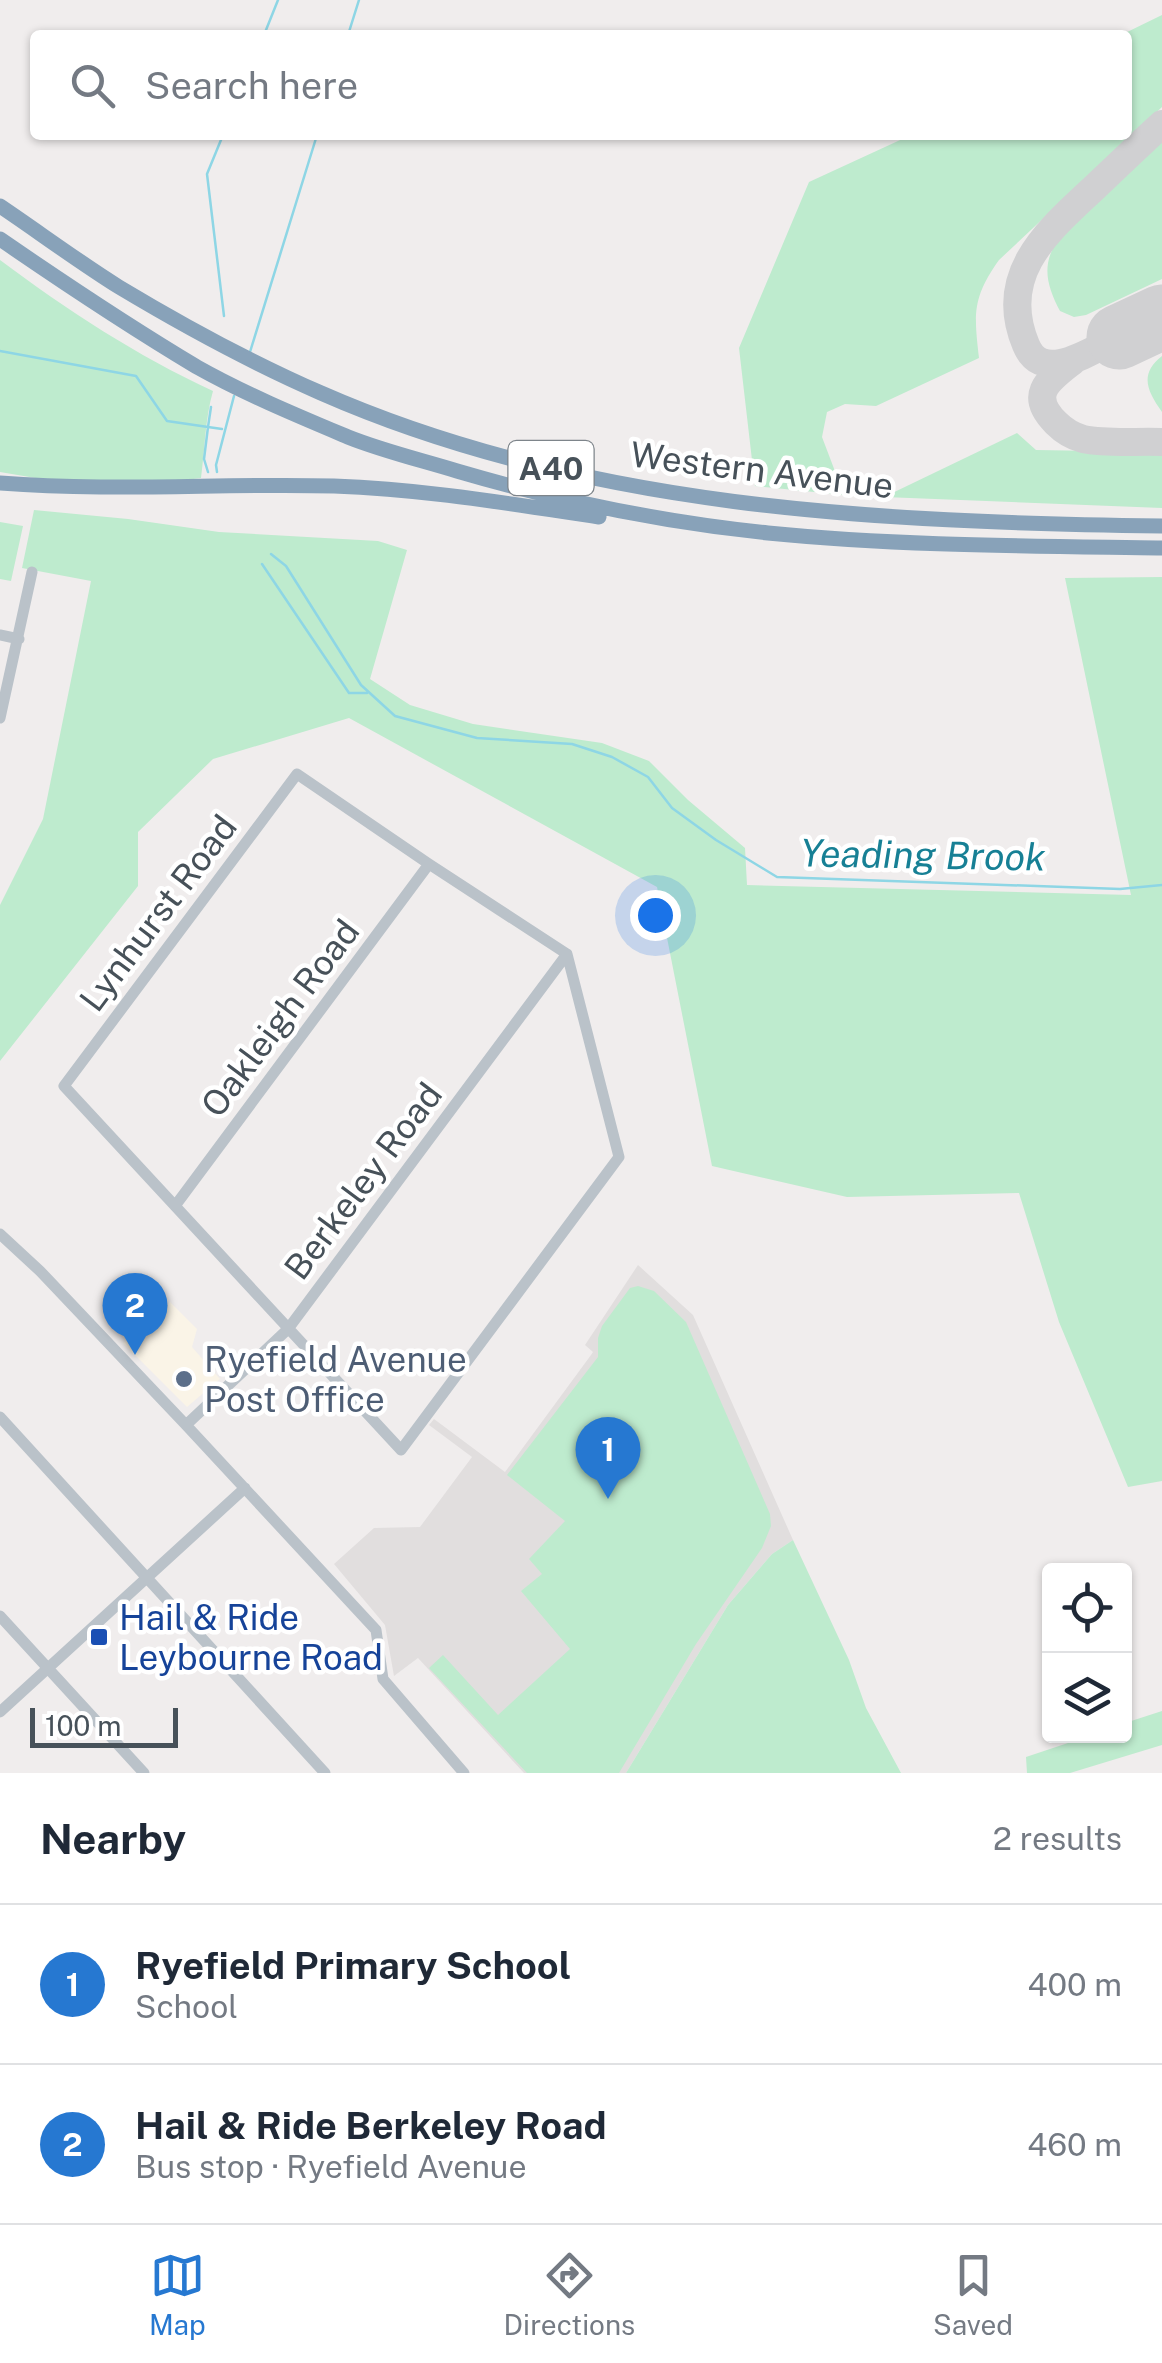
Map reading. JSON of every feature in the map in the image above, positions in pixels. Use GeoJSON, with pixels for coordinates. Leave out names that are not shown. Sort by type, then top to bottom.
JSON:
{"type":"FeatureCollection","features":[{"type":"Feature","properties":{"kind":"highway","name":"Western Avenue"},"geometry":{"type":"LineString","coordinates":[[0,206],[119,287],[267,368],[384,418],[512,458],[614,482],[756,505],[901,518],[1162,526]]}},
{"type":"Feature","properties":{"kind":"highway","name":"Western Avenue"},"geometry":{"type":"LineString","coordinates":[[0,239],[200,368],[353,439],[505,485],[656,518],[766,533],[914,543],[1162,548]]}},
{"type":"Feature","properties":{"kind":"highway"},"geometry":{"type":"LineString","coordinates":[[0,484],[94,489],[270,486],[392,490],[665,527],[766,533]]}},
{"type":"Feature","properties":{"kind":"street"},"geometry":{"type":"LineString","coordinates":[[0,718],[32,572]]}},
{"type":"Feature","properties":{"kind":"street"},"geometry":{"type":"LineString","coordinates":[[0,635],[18,639]]}},
{"type":"Feature","properties":{"kind":"street","name":"Lynhurst Road"},"geometry":{"type":"LineString","coordinates":[[175,1206],[64,1086],[297,774],[429,864]]}},
{"type":"Feature","properties":{"kind":"street"},"geometry":{"type":"LineString","coordinates":[[175,1206],[401,1450],[619,1157],[568,954],[429,864]]}},
{"type":"Feature","properties":{"kind":"street","name":"Oakleigh Road"},"geometry":{"type":"LineString","coordinates":[[175,1206],[429,864]]}},
{"type":"Feature","properties":{"kind":"street","name":"Berkeley Road"},"geometry":{"type":"LineString","coordinates":[[186,1425],[288,1330],[568,954]]}},
{"type":"Feature","properties":{"kind":"street"},"geometry":{"type":"LineString","coordinates":[[0,1234],[40,1271],[376,1630],[383,1679],[464,1773]]}},
{"type":"Feature","properties":{"kind":"street"},"geometry":{"type":"LineString","coordinates":[[0,1417],[325,1773]]}},
{"type":"Feature","properties":{"kind":"street"},"geometry":{"type":"LineString","coordinates":[[0,1712],[245,1488]]}},
{"type":"Feature","properties":{"kind":"street"},"geometry":{"type":"LineString","coordinates":[[0,1616],[144,1773]]}},
{"type":"Feature","properties":{"kind":"shaded area"},"geometry":{"type":"Polygon","coordinates":[[[638,1265],[693,1315],[793,1540],[772,1554],[728,1605],[626,1773],[524,1773],[418,1658],[394,1676],[385,1625],[334,1564],[374,1528],[420,1527],[472,1457],[429,1425],[434,1419],[505,1472],[593,1352],[585,1345],[638,1265]]]}},
{"type":"Feature","properties":{"kind":"shaded area"},"geometry":{"type":"Polygon","coordinates":[[[170,1302],[197,1329],[192,1347],[220,1379],[187,1407],[123,1343],[170,1302]]]}},
{"type":"Feature","properties":{"kind":"green space"},"geometry":{"type":"Polygon","coordinates":[[[1162,15],[1162,107],[1132,135],[1132,30],[1162,15]]]}},
{"type":"Feature","properties":{"kind":"green space"},"geometry":{"type":"Polygon","coordinates":[[[900,140],[1127,140],[999,260],[979,296],[979,358],[876,406],[845,404],[827,412],[822,437],[844,495],[755,486],[739,348],[809,182],[900,140]]]}},
{"type":"Feature","properties":{"kind":"green space"},"geometry":{"type":"Polygon","coordinates":[[[1162,140],[1162,279],[1086,315],[1074,317],[1060,311],[1047,274],[1053,247],[1162,140]]]}},
{"type":"Feature","properties":{"kind":"green space"},"geometry":{"type":"Polygon","coordinates":[[[0,260],[103,331],[213,391],[201,478],[155,484],[65,483],[0,472],[0,260]]]}},
{"type":"Feature","properties":{"kind":"green space"},"geometry":{"type":"Polygon","coordinates":[[[1162,356],[1162,412],[1152,397],[1148,376],[1162,356]]]}},
{"type":"Feature","properties":{"kind":"green space"},"geometry":{"type":"Polygon","coordinates":[[[1017,433],[1036,450],[1162,452],[1162,508],[884,497],[1017,433]]]}},
{"type":"Feature","properties":{"kind":"green space"},"geometry":{"type":"Polygon","coordinates":[[[34,510],[219,532],[378,541],[407,550],[370,679],[410,705],[473,724],[602,743],[649,761],[745,848],[747,885],[1131,895],[1065,578],[1162,577],[1162,1481],[1128,1487],[1059,1322],[1019,1193],[847,1197],[712,1166],[657,887],[349,718],[213,759],[138,832],[138,886],[0,1061],[0,905],[43,819],[91,581],[22,568],[34,510]]]}},
{"type":"Feature","properties":{"kind":"green space"},"geometry":{"type":"Polygon","coordinates":[[[0,522],[23,526],[11,581],[0,579],[0,522]]]}},
{"type":"Feature","properties":{"kind":"green space"},"geometry":{"type":"Polygon","coordinates":[[[630,1288],[654,1291],[686,1322],[770,1514],[771,1526],[762,1548],[696,1644],[619,1773],[527,1773],[429,1668],[443,1655],[498,1715],[570,1649],[521,1591],[542,1574],[529,1559],[565,1521],[507,1475],[598,1357],[602,1326],[630,1288]]]}},
{"type":"Feature","properties":{"kind":"green space"},"geometry":{"type":"Polygon","coordinates":[[[793,1540],[849,1660],[866,1708],[901,1773],[626,1773],[728,1605],[772,1554],[793,1540]]]}},
{"type":"Feature","properties":{"kind":"green space"},"geometry":{"type":"Polygon","coordinates":[[[1162,1711],[1162,1745],[1070,1773],[1027,1773],[1026,1757],[1068,1743],[1132,1743],[1132,1721],[1162,1711]]]}},
{"type":"Feature","properties":{"kind":"waterway"},"geometry":{"type":"LineString","coordinates":[[266,30],[278,0]]}},
{"type":"Feature","properties":{"kind":"waterway","name":"Yeading Brook"},"geometry":{"type":"LineString","coordinates":[[350,30],[359,0]]}},
{"type":"Feature","properties":{"kind":"waterway"},"geometry":{"type":"LineString","coordinates":[[221,140],[207,174],[224,316]]}},
{"type":"Feature","properties":{"kind":"waterway","name":"Yeading Brook"},"geometry":{"type":"LineString","coordinates":[[250,352],[315,140]]}},
{"type":"Feature","properties":{"kind":"waterway"},"geometry":{"type":"LineString","coordinates":[[0,351],[136,376],[167,421],[208,427],[204,459],[208,472]]}},
{"type":"Feature","properties":{"kind":"waterway","name":"Yeading Brook"},"geometry":{"type":"LineString","coordinates":[[217,472],[234,396]]}},
{"type":"Feature","properties":{"kind":"waterway"},"geometry":{"type":"LineString","coordinates":[[211,407],[208,427],[222,429]]}},
{"type":"Feature","properties":{"kind":"waterway","name":"Yeading Brook"},"geometry":{"type":"LineString","coordinates":[[271,554],[286,566],[361,685],[395,716],[477,738],[572,744],[612,757],[648,777],[672,808],[777,877],[1120,889],[1162,885]]}},
{"type":"Feature","properties":{"kind":"waterway"},"geometry":{"type":"LineString","coordinates":[[262,564],[349,693],[367,693]]}},
{"type":"Feature","properties":{"kind":"taxiway"},"geometry":{"type":"LineString","coordinates":[[1119,337],[1069,361],[1044,363],[1026,345],[1018,320],[1017,297],[1022,275],[1044,238],[1162,124]]}},
{"type":"Feature","properties":{"kind":"taxiway"},"geometry":{"type":"LineString","coordinates":[[1073,361],[1049,381],[1042,396],[1047,413],[1059,426],[1093,441],[1162,442]]}},
{"type":"Feature","properties":{"kind":"runway"},"geometry":{"type":"LineString","coordinates":[[1119,337],[1162,317]]}},
{"type":"Feature","properties":{"kind":"place","name":"Hail & Ride Berkeley Road"},"geometry":{"type":"Point","coordinates":[135,1355]}},
{"type":"Feature","properties":{"kind":"place","name":"Ryefield Avenue Post Office"},"geometry":{"type":"Point","coordinates":[184,1379]}},
{"type":"Feature","properties":{"kind":"place","name":"Ryefield Primary School"},"geometry":{"type":"Point","coordinates":[608,1499]}},
{"type":"Feature","properties":{"kind":"place","name":"Hail & Ride Leybourne Road"},"geometry":{"type":"Point","coordinates":[99,1637]}}]}
